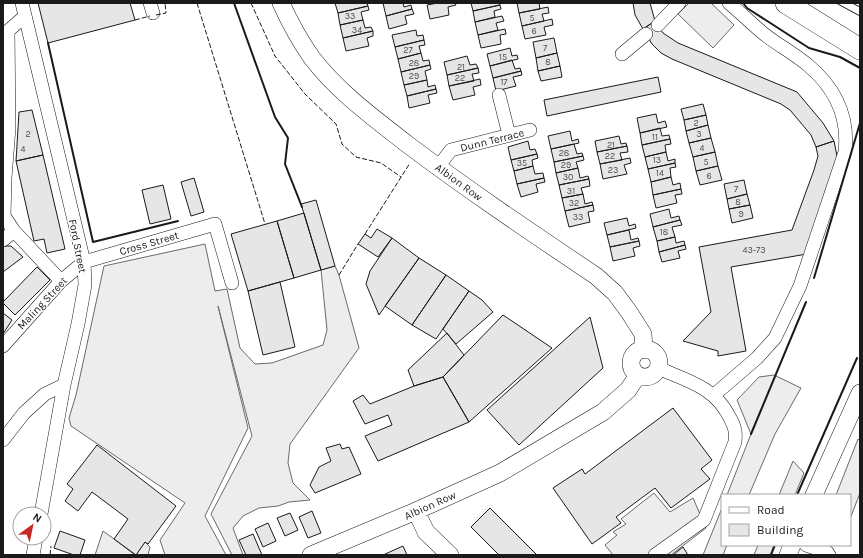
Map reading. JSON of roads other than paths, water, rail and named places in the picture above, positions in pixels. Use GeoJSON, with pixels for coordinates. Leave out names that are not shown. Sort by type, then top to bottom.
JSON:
{"type":"FeatureCollection","features":[{"type":"Feature","properties":{"kind":"main road"},"geometry":{"type":"LineString","coordinates":[[786,3],[860,49]]}},
{"type":"Feature","properties":{"kind":"street","name":"Ford Street"},"geometry":{"type":"LineString","coordinates":[[22,3],[84,262],[85,285],[64,386],[42,506]]}},
{"type":"Feature","properties":{"kind":"street","name":"Albion Row"},"geometry":{"type":"LineString","coordinates":[[281,3],[290,25],[313,59],[338,86],[377,121],[438,167],[596,276],[615,293],[643,334],[644,350]]}},
{"type":"Feature","properties":{"kind":"street"},"geometry":{"type":"LineString","coordinates":[[658,25],[679,3]]}},
{"type":"Feature","properties":{"kind":"street"},"geometry":{"type":"LineString","coordinates":[[714,395],[767,348],[778,331],[800,286],[845,152],[846,131],[842,110],[822,79],[809,66],[764,34],[729,3]]}},
{"type":"Feature","properties":{"kind":"street"},"geometry":{"type":"LineString","coordinates":[[25,16],[8,31],[9,128],[4,178],[4,216],[14,231],[61,281]]}},
{"type":"Feature","properties":{"kind":"street"},"geometry":{"type":"LineString","coordinates":[[622,54],[646,34]]}},
{"type":"Feature","properties":{"kind":"street"},"geometry":{"type":"LineString","coordinates":[[499,95],[508,135]]}},
{"type":"Feature","properties":{"kind":"street","name":"Dunn Terrace"},"geometry":{"type":"LineString","coordinates":[[438,167],[451,150],[530,130]]}},
{"type":"Feature","properties":{"kind":"street","name":"Cross Street"},"geometry":{"type":"LineString","coordinates":[[84,262],[215,224],[232,283]]}},
{"type":"Feature","properties":{"kind":"street"},"geometry":{"type":"LineString","coordinates":[[3,240],[14,231]]}},
{"type":"Feature","properties":{"kind":"street","name":"Maling Street"},"geometry":{"type":"LineString","coordinates":[[3,346],[61,281],[84,262]]}},
{"type":"Feature","properties":{"kind":"street"},"geometry":{"type":"LineString","coordinates":[[644,350],[648,350],[656,355],[658,359],[658,368],[656,372],[650,376],[642,377],[632,369],[632,360],[636,353],[644,350]]}},
{"type":"Feature","properties":{"kind":"street"},"geometry":{"type":"LineString","coordinates":[[655,555],[704,520],[735,442],[736,431],[722,403],[714,395],[702,387],[658,368]]}},
{"type":"Feature","properties":{"kind":"street","name":"Albion Row"},"geometry":{"type":"LineString","coordinates":[[311,555],[416,511],[500,473],[603,412],[628,390],[638,375]]}},
{"type":"Feature","properties":{"kind":"street"},"geometry":{"type":"LineString","coordinates":[[3,440],[24,413],[45,394],[64,386]]}},
{"type":"Feature","properties":{"kind":"street"},"geometry":{"type":"LineString","coordinates":[[814,494],[860,393]]}},
{"type":"Feature","properties":{"kind":"street"},"geometry":{"type":"LineString","coordinates":[[416,511],[426,532],[450,555]]}},
{"type":"Feature","properties":{"kind":"street"},"geometry":{"type":"LineString","coordinates":[[809,546],[827,552],[829,555]]}},
{"type":"Feature","properties":{"kind":"tram line"},"geometry":{"type":"LineString","coordinates":[[836,3],[860,16]]}},
{"type":"Feature","properties":{"kind":"tram line"},"geometry":{"type":"LineString","coordinates":[[852,3],[860,7]]}}]}
